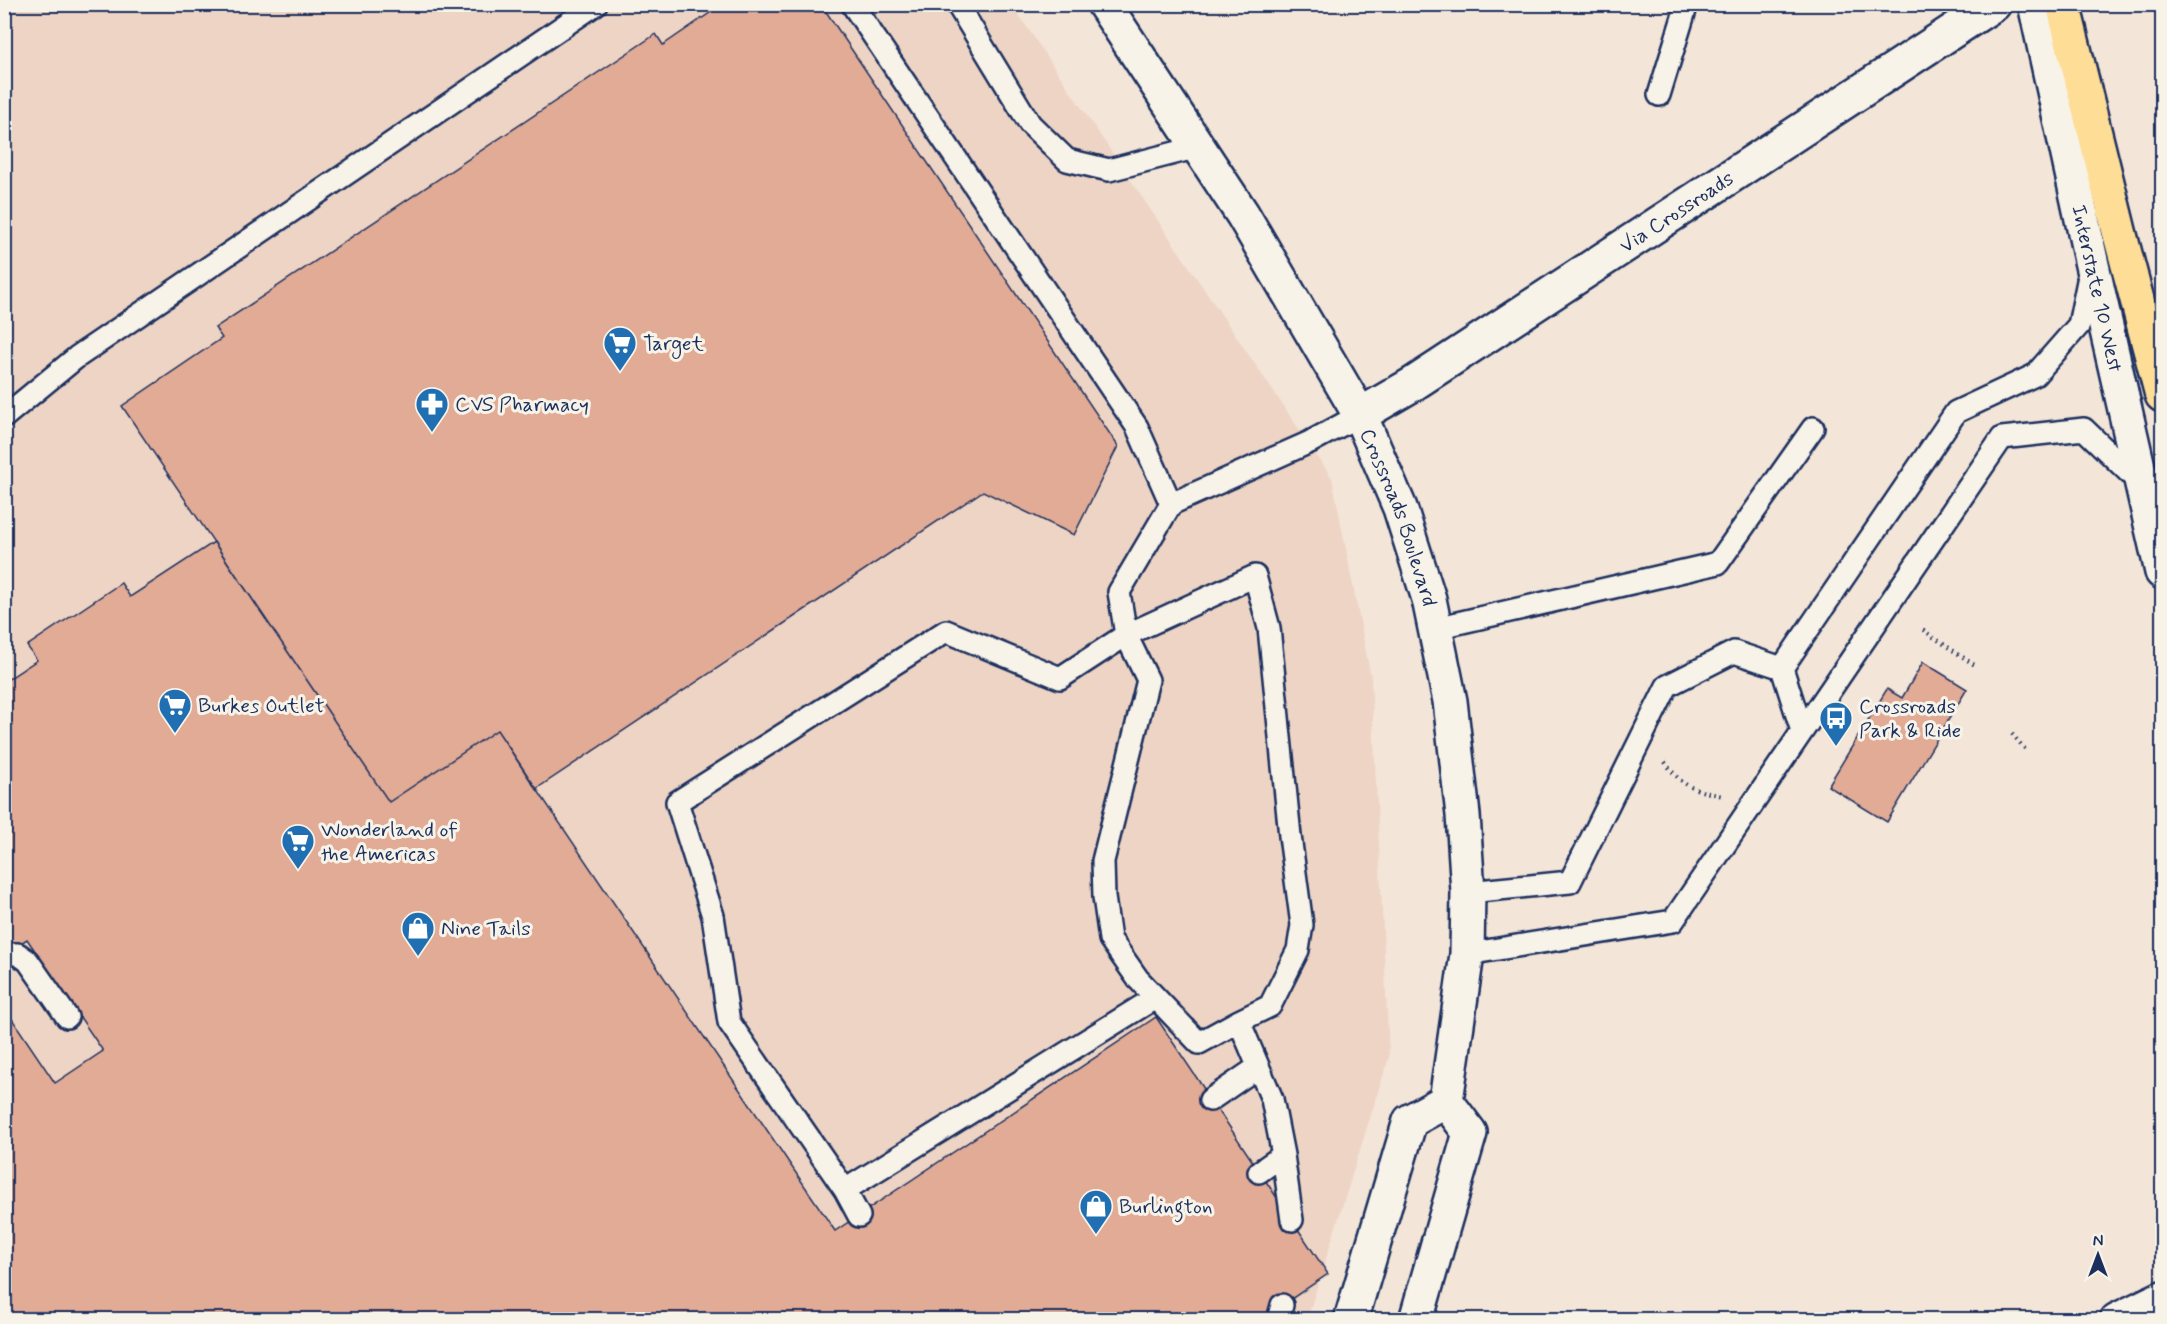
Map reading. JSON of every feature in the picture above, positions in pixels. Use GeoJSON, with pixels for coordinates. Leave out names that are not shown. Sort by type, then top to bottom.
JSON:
{"type":"FeatureCollection","features":[{"type":"Feature","properties":{"kind":"highway"},"geometry":{"type":"LineString","coordinates":[[2063,4],[2119,231],[2163,395]]}},
{"type":"Feature","properties":{"kind":"street","name":"Crossroads Boulevard"},"geometry":{"type":"LineString","coordinates":[[1104,4],[1243,215],[1360,415],[1400,508],[1430,599],[1450,701],[1463,815],[1468,892],[1467,954],[1446,1101]]}},
{"type":"Feature","properties":{"kind":"street","name":"Via Crossroads"},"geometry":{"type":"LineString","coordinates":[[1360,415],[1413,384],[1994,4]]}},
{"type":"Feature","properties":{"kind":"street","name":"Interstate 10 West"},"geometry":{"type":"LineString","coordinates":[[2035,4],[2092,266],[2163,572]]}},
{"type":"Feature","properties":{"kind":"street"},"geometry":{"type":"LineString","coordinates":[[1351,1320],[1410,1121],[1446,1101],[1470,1133],[1416,1320]]}},
{"type":"Feature","properties":{"kind":"street"},"geometry":{"type":"LineString","coordinates":[[2117,1320],[2162,1298]]}},
{"type":"Feature","properties":{"kind":"lane"},"geometry":{"type":"LineString","coordinates":[[4,417],[77,357],[596,4]]}},
{"type":"Feature","properties":{"kind":"lane"},"geometry":{"type":"LineString","coordinates":[[852,4],[1137,427],[1171,504]]}},
{"type":"Feature","properties":{"kind":"lane"},"geometry":{"type":"LineString","coordinates":[[957,4],[1030,124],[1067,160],[1109,170],[1198,147]]}},
{"type":"Feature","properties":{"kind":"lane"},"geometry":{"type":"LineString","coordinates":[[1659,95],[1687,4]]}},
{"type":"Feature","properties":{"kind":"lane"},"geometry":{"type":"LineString","coordinates":[[1782,668],[1956,412],[2035,375],[2079,325],[2092,266]]}},
{"type":"Feature","properties":{"kind":"lane"},"geometry":{"type":"LineString","coordinates":[[859,1216],[844,1190],[729,1022],[713,916],[677,802],[946,631],[1060,678],[1126,635],[1255,576],[1269,628],[1290,836],[1302,925],[1298,950],[1270,1006],[1199,1043],[1137,979],[1110,939],[1104,897],[1103,861],[1148,680],[1126,635],[1119,592],[1171,504],[1310,442],[1360,415]]}},
{"type":"Feature","properties":{"kind":"lane"},"geometry":{"type":"LineString","coordinates":[[1436,628],[1718,563],[1813,428]]}},
{"type":"Feature","properties":{"kind":"lane"},"geometry":{"type":"LineString","coordinates":[[1467,954],[1673,921],[2002,438],[2084,429],[2144,487]]}},
{"type":"Feature","properties":{"kind":"lane"},"geometry":{"type":"LineString","coordinates":[[1468,892],[1570,882],[1667,686],[1734,652],[1782,668]]}},
{"type":"Feature","properties":{"kind":"lane"},"geometry":{"type":"LineString","coordinates":[[1782,668],[1802,731]]}},
{"type":"Feature","properties":{"kind":"lane"},"geometry":{"type":"LineString","coordinates":[[4,951],[7,954],[18,954],[28,960],[67,1017]]}},
{"type":"Feature","properties":{"kind":"lane"},"geometry":{"type":"LineString","coordinates":[[844,1190],[1155,998]]}},
{"type":"Feature","properties":{"kind":"lane"},"geometry":{"type":"LineString","coordinates":[[1239,1021],[1272,1099],[1292,1220]]}},
{"type":"Feature","properties":{"kind":"lane"},"geometry":{"type":"LineString","coordinates":[[1210,1100],[1258,1067]]}},
{"type":"Feature","properties":{"kind":"lane"},"geometry":{"type":"LineString","coordinates":[[1259,1172],[1283,1155]]}},
{"type":"Feature","properties":{"kind":"path"},"geometry":{"type":"LineString","coordinates":[[1923,630],[1976,666]]}},
{"type":"Feature","properties":{"kind":"path"},"geometry":{"type":"LineString","coordinates":[[2012,734],[2025,749]]}},
{"type":"Feature","properties":{"kind":"path"},"geometry":{"type":"LineString","coordinates":[[1665,762],[1676,778],[1685,785],[1698,791],[1724,796]]}},
{"type":"Feature","properties":{"kind":"shaded area"},"geometry":{"type":"Polygon","coordinates":[[[5,5],[1012,5],[1332,478],[1371,678],[1389,1057],[1307,1319],[5,1320],[5,5]]]}},
{"type":"Feature","properties":{"kind":"building","name":"Target"},"geometry":{"type":"Polygon","coordinates":[[[723,4],[821,4],[1118,446],[1074,535],[983,491],[536,789],[497,730],[389,802],[122,406],[222,338],[215,328],[656,34],[663,45],[723,4]]]}},
{"type":"Feature","properties":{"kind":"building","name":"Wonderland of the Americas"},"geometry":{"type":"Polygon","coordinates":[[[214,542],[389,802],[497,730],[835,1231],[1156,1017],[1328,1274],[1260,1320],[4,1320],[4,1007],[55,1083],[103,1051],[27,939],[10,950],[4,942],[4,682],[37,660],[27,646],[121,583],[130,597],[214,542]]]}},
{"type":"Feature","properties":{"kind":"building"},"geometry":{"type":"Polygon","coordinates":[[[1923,662],[1967,689],[1887,822],[1828,786],[1887,689],[1902,698],[1923,662]]]}},
{"type":"Feature","properties":{"kind":"place","name":"Target"},"geometry":{"type":"Point","coordinates":[620,372]}},
{"type":"Feature","properties":{"kind":"place","name":"CVS Pharmacy"},"geometry":{"type":"Point","coordinates":[432,433]}},
{"type":"Feature","properties":{"kind":"place","name":"Burkes Outlet"},"geometry":{"type":"Point","coordinates":[175,734]}},
{"type":"Feature","properties":{"kind":"place","name":"Crossroads Park & Ride"},"geometry":{"type":"Point","coordinates":[1836,747]}},
{"type":"Feature","properties":{"kind":"place","name":"Wonderland of the Americas"},"geometry":{"type":"Point","coordinates":[298,870]}},
{"type":"Feature","properties":{"kind":"place","name":"Nine Tails"},"geometry":{"type":"Point","coordinates":[418,957]}},
{"type":"Feature","properties":{"kind":"place","name":"Burlington"},"geometry":{"type":"Point","coordinates":[1096,1235]}}]}
